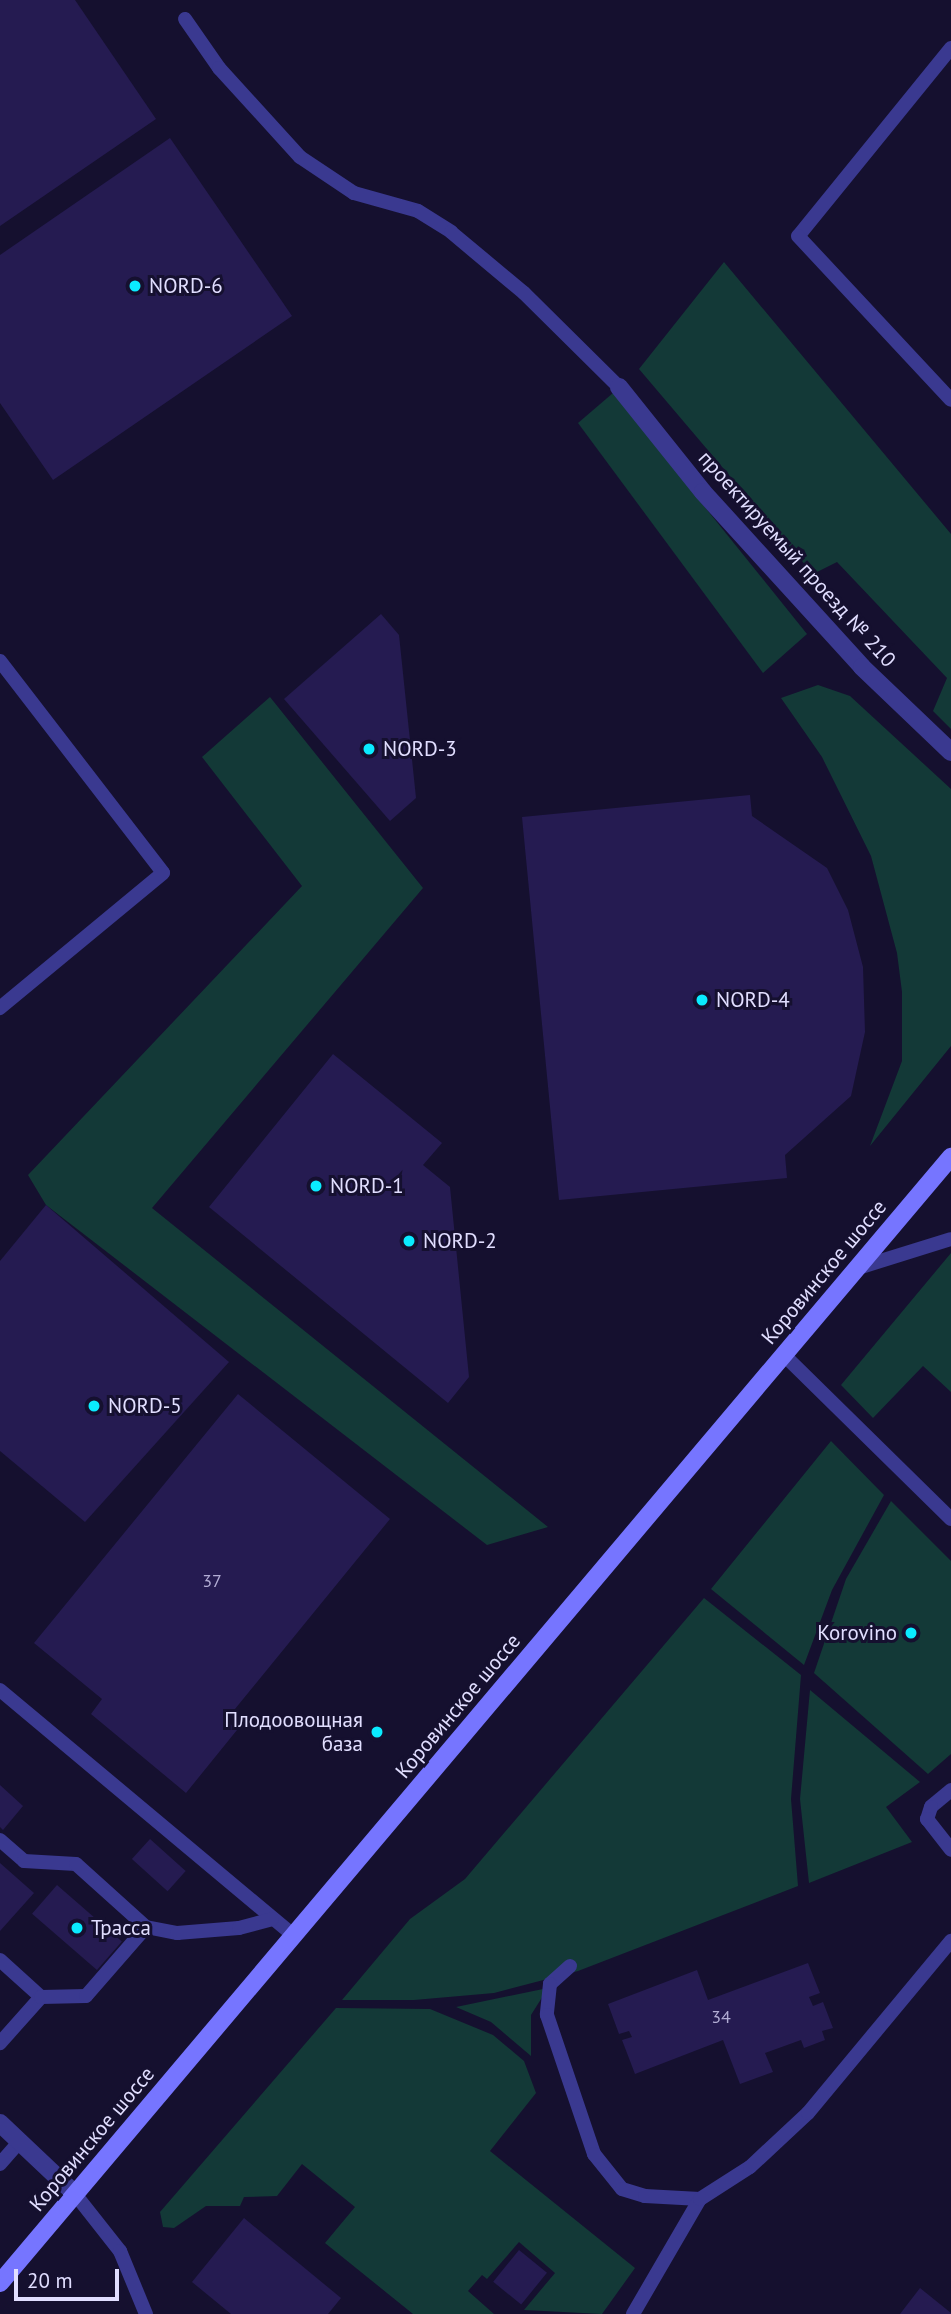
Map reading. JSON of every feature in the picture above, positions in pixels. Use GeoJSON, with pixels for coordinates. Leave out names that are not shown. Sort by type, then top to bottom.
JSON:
{"type":"FeatureCollection","features":[{"type":"Feature","properties":{"kind":"main road","name":"Коровинское шоссе"},"geometry":{"type":"LineString","coordinates":[[0,2283],[951,1157]]}},
{"type":"Feature","properties":{"kind":"street","name":"проектируемый проезд № 210"},"geometry":{"type":"LineString","coordinates":[[619,387],[704,492],[852,656],[951,752]]}},
{"type":"Feature","properties":{"kind":"street"},"geometry":{"type":"LineString","coordinates":[[0,2123],[75,2194]]}},
{"type":"Feature","properties":{"kind":"lane"},"geometry":{"type":"LineString","coordinates":[[185,19],[219,68],[300,157],[354,193],[418,211],[451,232],[524,293],[619,387]]}},
{"type":"Feature","properties":{"kind":"lane"},"geometry":{"type":"LineString","coordinates":[[951,48],[799,236],[951,400]]}},
{"type":"Feature","properties":{"kind":"lane"},"geometry":{"type":"LineString","coordinates":[[0,661],[163,873],[0,1008]]}},
{"type":"Feature","properties":{"kind":"lane"},"geometry":{"type":"LineString","coordinates":[[858,1268],[951,1239]]}},
{"type":"Feature","properties":{"kind":"lane"},"geometry":{"type":"LineString","coordinates":[[784,1355],[951,1520]]}},
{"type":"Feature","properties":{"kind":"lane"},"geometry":{"type":"LineString","coordinates":[[0,1690],[294,1936]]}},
{"type":"Feature","properties":{"kind":"lane"},"geometry":{"type":"LineString","coordinates":[[951,1790],[931,1807],[927,1819],[951,1850]]}},
{"type":"Feature","properties":{"kind":"lane"},"geometry":{"type":"LineString","coordinates":[[0,1840],[24,1861],[76,1864],[146,1927],[177,1933],[239,1928],[272,1919]]}},
{"type":"Feature","properties":{"kind":"lane"},"geometry":{"type":"LineString","coordinates":[[0,1961],[41,1997],[86,1996],[146,1927]]}},
{"type":"Feature","properties":{"kind":"lane"},"geometry":{"type":"LineString","coordinates":[[633,2314],[700,2199],[750,2166],[808,2113],[951,1941]]}},
{"type":"Feature","properties":{"kind":"lane"},"geometry":{"type":"LineString","coordinates":[[570,1966],[550,1984],[547,2015],[594,2154],[622,2189],[645,2196],[700,2199]]}},
{"type":"Feature","properties":{"kind":"lane"},"geometry":{"type":"LineString","coordinates":[[0,2043],[41,1997]]}},
{"type":"Feature","properties":{"kind":"lane"},"geometry":{"type":"LineString","coordinates":[[0,2164],[19,2141]]}},
{"type":"Feature","properties":{"kind":"lane"},"geometry":{"type":"LineString","coordinates":[[75,2194],[120,2251],[146,2314]]}},
{"type":"Feature","properties":{"kind":"green space"},"geometry":{"type":"Polygon","coordinates":[[[724,262],[951,534],[951,729],[933,711],[947,678],[837,562],[813,574],[639,369],[724,262]]]}},
{"type":"Feature","properties":{"kind":"green space"},"geometry":{"type":"Polygon","coordinates":[[[613,393],[807,634],[763,673],[578,423],[613,393]]]}},
{"type":"Feature","properties":{"kind":"green space"},"geometry":{"type":"Polygon","coordinates":[[[818,685],[850,696],[951,789],[951,1046],[870,1146],[902,1061],[902,992],[897,953],[871,856],[822,757],[781,698],[818,685]]]}},
{"type":"Feature","properties":{"kind":"green space"},"geometry":{"type":"Polygon","coordinates":[[[270,697],[423,888],[152,1208],[548,1527],[487,1545],[46,1205],[28,1175],[302,886],[202,757],[270,697]]]}},
{"type":"Feature","properties":{"kind":"green space"},"geometry":{"type":"Polygon","coordinates":[[[951,1253],[951,1392],[923,1366],[873,1418],[841,1385],[951,1253]]]}},
{"type":"Feature","properties":{"kind":"green space"},"geometry":{"type":"Polygon","coordinates":[[[831,1441],[884,1495],[832,1590],[804,1665],[711,1589],[831,1441]]]}},
{"type":"Feature","properties":{"kind":"green space"},"geometry":{"type":"Polygon","coordinates":[[[891,1501],[951,1561],[951,1754],[928,1774],[814,1673],[846,1579],[891,1501]]]}},
{"type":"Feature","properties":{"kind":"green space"},"geometry":{"type":"Polygon","coordinates":[[[704,1598],[801,1675],[791,1799],[798,1886],[578,1971],[494,1993],[414,2000],[342,2000],[410,1919],[465,1879],[704,1598]]]}},
{"type":"Feature","properties":{"kind":"green space"},"geometry":{"type":"Polygon","coordinates":[[[810,1690],[920,1782],[886,1807],[912,1842],[809,1883],[800,1799],[810,1690]]]}},
{"type":"Feature","properties":{"kind":"green space"},"geometry":{"type":"Polygon","coordinates":[[[548,1988],[531,2015],[531,2056],[491,2022],[456,2007],[548,1988]]]}},
{"type":"Feature","properties":{"kind":"green space"},"geometry":{"type":"Polygon","coordinates":[[[336,2008],[430,2009],[493,2035],[524,2061],[536,2093],[490,2151],[635,2268],[602,2314],[524,2310],[555,2273],[519,2242],[487,2279],[482,2275],[468,2291],[494,2314],[413,2314],[325,2243],[355,2207],[302,2164],[277,2196],[244,2197],[240,2206],[206,2206],[174,2228],[163,2227],[160,2212],[336,2008]]]}},
{"type":"Feature","properties":{"kind":"building"},"geometry":{"type":"Polygon","coordinates":[[[0,0],[75,0],[156,119],[0,226],[0,0]]]}},
{"type":"Feature","properties":{"kind":"building","name":"NORD-6"},"geometry":{"type":"Polygon","coordinates":[[[170,138],[292,316],[53,480],[0,403],[0,255],[170,138]]]}},
{"type":"Feature","properties":{"kind":"building","name":"NORD-3"},"geometry":{"type":"Polygon","coordinates":[[[381,614],[399,635],[416,798],[390,821],[284,699],[381,614]]]}},
{"type":"Feature","properties":{"kind":"building","name":"NORD-4"},"geometry":{"type":"Polygon","coordinates":[[[750,795],[752,816],[827,868],[848,910],[863,967],[865,1032],[851,1096],[785,1155],[787,1178],[559,1200],[522,817],[750,795]]]}},
{"type":"Feature","properties":{"kind":"building"},"geometry":{"type":"Polygon","coordinates":[[[333,1054],[442,1143],[423,1165],[450,1187],[469,1377],[448,1403],[209,1207],[333,1054]]]}},
{"type":"Feature","properties":{"kind":"building","name":"NORD-5"},"geometry":{"type":"Polygon","coordinates":[[[46,1205],[229,1362],[85,1522],[0,1451],[0,1261],[46,1205]]]}},
{"type":"Feature","properties":{"kind":"building"},"geometry":{"type":"Polygon","coordinates":[[[238,1394],[390,1519],[226,1720],[237,1730],[186,1793],[91,1714],[102,1699],[34,1643],[238,1394]]]}},
{"type":"Feature","properties":{"kind":"building"},"geometry":{"type":"Polygon","coordinates":[[[0,1785],[23,1806],[3,1830],[0,1827],[0,1785]]]}},
{"type":"Feature","properties":{"kind":"building"},"geometry":{"type":"Polygon","coordinates":[[[150,1839],[186,1871],[168,1891],[132,1859],[150,1839]]]}},
{"type":"Feature","properties":{"kind":"building"},"geometry":{"type":"Polygon","coordinates":[[[0,1863],[34,1893],[0,1931],[0,1863]]]}},
{"type":"Feature","properties":{"kind":"building","name":"Трасса"},"geometry":{"type":"Polygon","coordinates":[[[57,1885],[122,1941],[97,1970],[32,1914],[57,1885]]]}},
{"type":"Feature","properties":{"kind":"building"},"geometry":{"type":"Polygon","coordinates":[[[808,1963],[820,1993],[809,1997],[813,2006],[823,2002],[833,2028],[822,2031],[825,2040],[804,2048],[801,2040],[765,2053],[773,2072],[740,2084],[723,2040],[635,2074],[622,2040],[632,2037],[629,2031],[619,2034],[608,2004],[697,1970],[708,2000],[808,1963]]]}},
{"type":"Feature","properties":{"kind":"building"},"geometry":{"type":"Polygon","coordinates":[[[244,2218],[341,2298],[328,2314],[231,2314],[192,2282],[244,2218]]]}},
{"type":"Feature","properties":{"kind":"building"},"geometry":{"type":"Polygon","coordinates":[[[519,2250],[547,2273],[521,2305],[493,2282],[519,2250]]]}},
{"type":"Feature","properties":{"kind":"building"},"geometry":{"type":"Polygon","coordinates":[[[920,2288],[951,2313],[951,2314],[900,2314],[920,2288]]]}},
{"type":"Feature","properties":{"kind":"place","name":"NORD-6"},"geometry":{"type":"Point","coordinates":[135,286]}},
{"type":"Feature","properties":{"kind":"place","name":"NORD-3"},"geometry":{"type":"Point","coordinates":[369,749]}},
{"type":"Feature","properties":{"kind":"place","name":"NORD-4"},"geometry":{"type":"Point","coordinates":[702,1000]}},
{"type":"Feature","properties":{"kind":"place","name":"NORD-1"},"geometry":{"type":"Point","coordinates":[316,1186]}},
{"type":"Feature","properties":{"kind":"place","name":"NORD-2"},"geometry":{"type":"Point","coordinates":[409,1241]}},
{"type":"Feature","properties":{"kind":"place","name":"NORD-5"},"geometry":{"type":"Point","coordinates":[94,1406]}},
{"type":"Feature","properties":{"kind":"place","name":"Korovino"},"geometry":{"type":"Point","coordinates":[911,1633]}},
{"type":"Feature","properties":{"kind":"place","name":"Плодоовощная база"},"geometry":{"type":"Point","coordinates":[377,1732]}},
{"type":"Feature","properties":{"kind":"place","name":"Трасса"},"geometry":{"type":"Point","coordinates":[77,1928]}}]}
